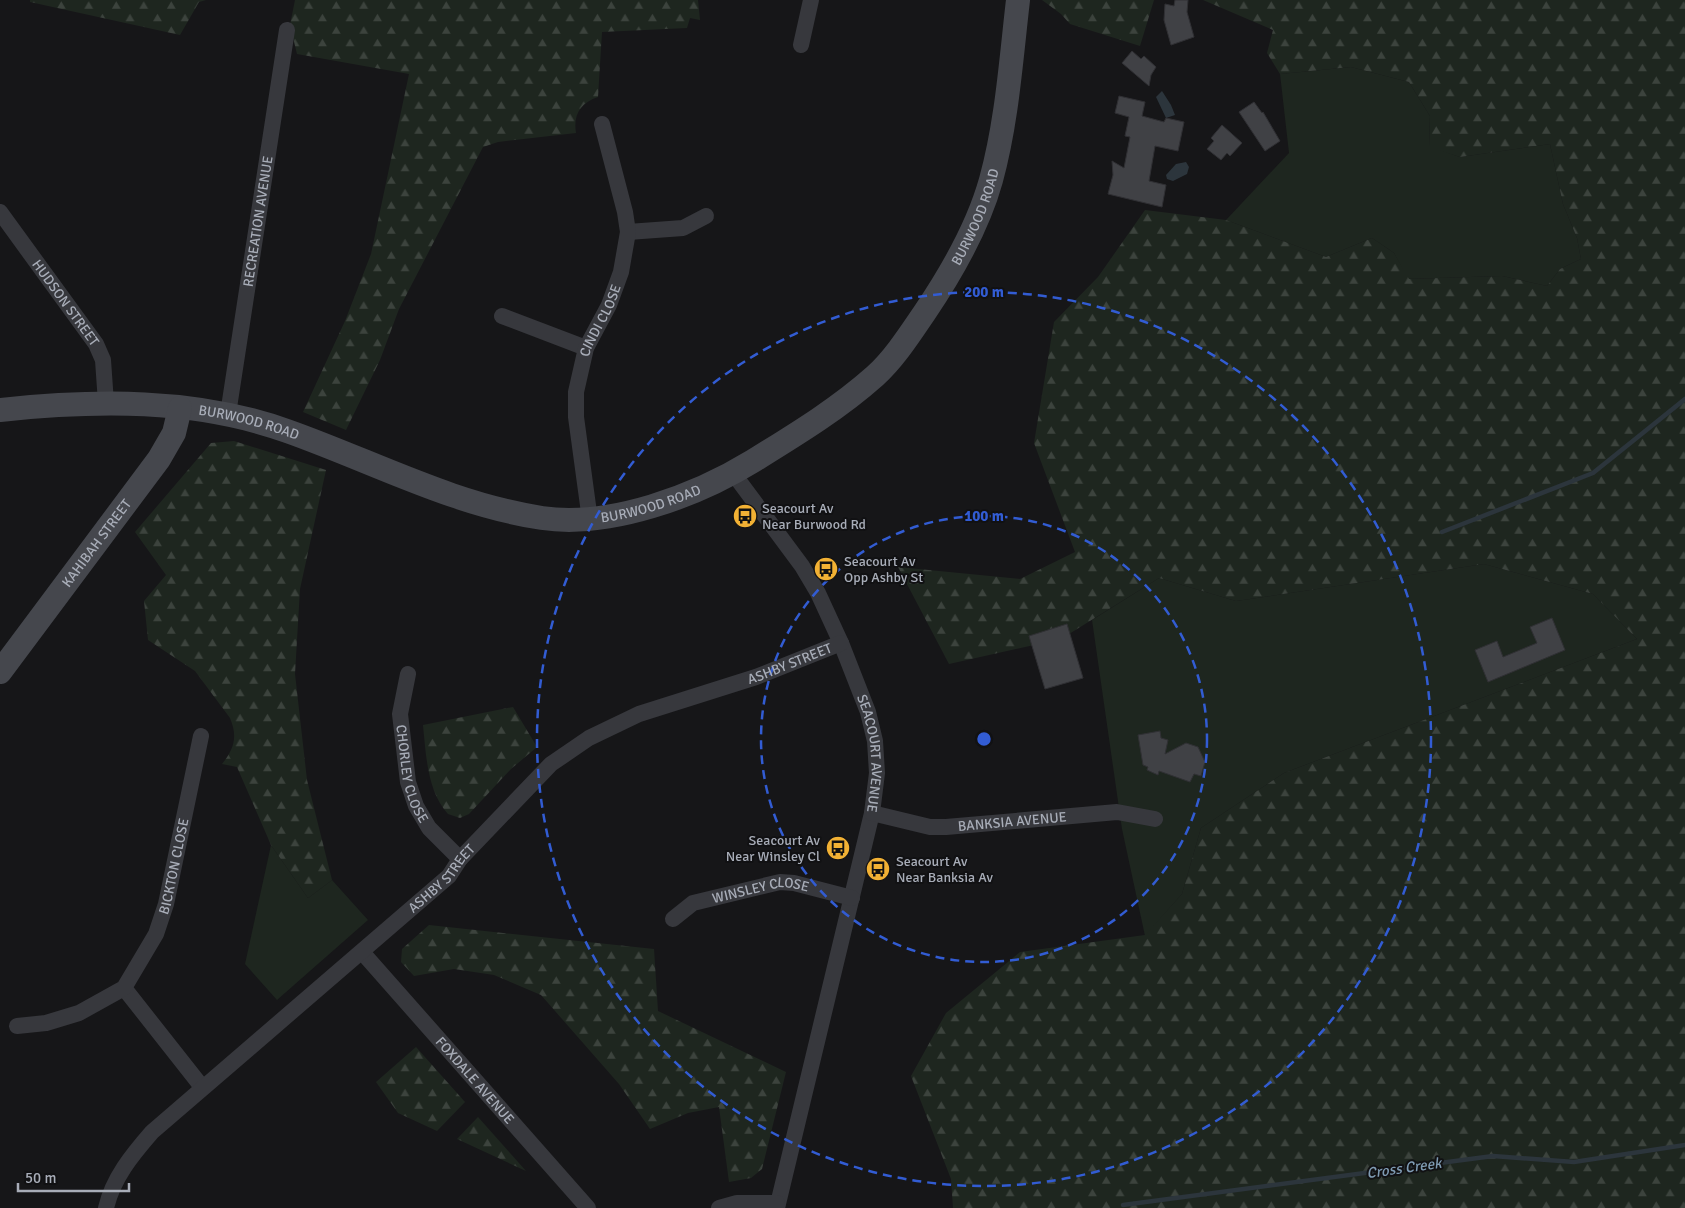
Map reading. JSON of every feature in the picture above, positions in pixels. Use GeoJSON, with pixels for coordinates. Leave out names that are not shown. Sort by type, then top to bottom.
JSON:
{"type":"FeatureCollection","features":[{"type":"Feature","properties":{"kind":"main road","name":"BURWOOD ROAD"},"geometry":{"type":"LineString","coordinates":[[0,410],[50,405],[106,403],[180,408],[228,414],[285,430],[434,490],[491,507],[544,518],[590,520],[686,494],[732,473],[789,439],[878,374],[912,331],[945,282],[971,233],[990,182],[1001,133],[1018,0]]}},
{"type":"Feature","properties":{"kind":"main road","name":"KAHIBAH STREET"},"geometry":{"type":"LineString","coordinates":[[0,672],[159,459],[174,433],[180,408]]}},
{"type":"Feature","properties":{"kind":"street"},"geometry":{"type":"LineString","coordinates":[[801,45],[811,0]]}},
{"type":"Feature","properties":{"kind":"street","name":"RECREATION AVENUE"},"geometry":{"type":"LineString","coordinates":[[228,414],[287,30]]}},
{"type":"Feature","properties":{"kind":"street","name":"CINDI CLOSE"},"geometry":{"type":"LineString","coordinates":[[590,520],[576,417],[576,392],[586,348],[609,305],[621,272],[628,232],[625,212],[602,124]]}},
{"type":"Feature","properties":{"kind":"street","name":"HUDSON STREET"},"geometry":{"type":"LineString","coordinates":[[0,212],[96,344],[103,360],[106,403]]}},
{"type":"Feature","properties":{"kind":"street"},"geometry":{"type":"LineString","coordinates":[[628,232],[683,228],[706,216]]}},
{"type":"Feature","properties":{"kind":"street"},"geometry":{"type":"LineString","coordinates":[[502,316],[586,348]]}},
{"type":"Feature","properties":{"kind":"street","name":"SEACOURT AVENUE"},"geometry":{"type":"LineString","coordinates":[[732,473],[802,566],[818,593],[841,643],[868,712],[875,741],[877,773],[872,814],[777,1205]]}},
{"type":"Feature","properties":{"kind":"street","name":"ASHBY STREET"},"geometry":{"type":"LineString","coordinates":[[106,1208],[109,1193],[129,1158],[152,1132],[202,1087],[450,876],[460,859],[551,764],[588,738],[639,714],[756,677],[841,643]]}},
{"type":"Feature","properties":{"kind":"street","name":"CHORLEY CLOSE"},"geometry":{"type":"LineString","coordinates":[[408,674],[400,714],[408,782],[416,806],[429,828],[460,859]]}},
{"type":"Feature","properties":{"kind":"street","name":"BICKTON CLOSE"},"geometry":{"type":"LineString","coordinates":[[124,988],[156,934],[166,904],[201,736]]}},
{"type":"Feature","properties":{"kind":"street","name":"BANKSIA AVENUE"},"geometry":{"type":"LineString","coordinates":[[872,814],[930,827],[1117,812],[1155,819]]}},
{"type":"Feature","properties":{"kind":"street","name":"WINSLEY CLOSE"},"geometry":{"type":"LineString","coordinates":[[673,919],[693,903],[780,882],[794,883],[852,898]]}},
{"type":"Feature","properties":{"kind":"street","name":"FOXDALE AVENUE"},"geometry":{"type":"LineString","coordinates":[[362,952],[588,1208]]}},
{"type":"Feature","properties":{"kind":"street"},"geometry":{"type":"LineString","coordinates":[[17,1026],[46,1023],[79,1013],[124,988],[202,1087]]}},
{"type":"Feature","properties":{"kind":"street"},"geometry":{"type":"LineString","coordinates":[[719,1208],[736,1203],[777,1205]]}},
{"type":"Feature","properties":{"kind":"green space"},"geometry":{"type":"Polygon","coordinates":[[[30,0],[206,0],[199,2],[180,35],[30,2],[30,0]]]}},
{"type":"Feature","properties":{"kind":"green space"},"geometry":{"type":"Polygon","coordinates":[[[295,0],[698,0],[700,20],[690,18],[687,28],[602,32],[598,97],[582,106],[579,110],[575,127],[576,133],[498,142],[483,147],[399,309],[380,360],[346,430],[303,412],[345,321],[371,254],[409,74],[297,54],[290,25],[295,0]]]}},
{"type":"Feature","properties":{"kind":"green space"},"geometry":{"type":"Polygon","coordinates":[[[1042,0],[1154,0],[1140,46],[1070,24],[1061,14],[1042,0]]]}},
{"type":"Feature","properties":{"kind":"green space"},"geometry":{"type":"Polygon","coordinates":[[[1203,0],[1685,0],[1685,1208],[953,1208],[951,1179],[911,1076],[946,1013],[1020,952],[1145,935],[1182,894],[1201,828],[1284,773],[1637,639],[1593,594],[1484,564],[1236,601],[1159,578],[1061,639],[949,664],[898,567],[1020,579],[1075,552],[1034,443],[1054,322],[1098,277],[1145,210],[1226,220],[1326,257],[1372,238],[1394,253],[1409,279],[1502,276],[1547,286],[1560,269],[1581,259],[1577,238],[1563,204],[1550,144],[1460,157],[1429,147],[1430,116],[1409,82],[1351,67],[1280,74],[1267,53],[1273,30],[1203,0]]]}},
{"type":"Feature","properties":{"kind":"green space"},"geometry":{"type":"Polygon","coordinates":[[[1351,67],[1409,82],[1430,116],[1429,146],[1460,157],[1550,144],[1563,204],[1577,238],[1581,259],[1560,269],[1547,286],[1502,276],[1408,279],[1394,253],[1372,238],[1326,257],[1226,220],[1289,153],[1280,74],[1351,67]]]}},
{"type":"Feature","properties":{"kind":"green space"},"geometry":{"type":"Polygon","coordinates":[[[234,441],[326,470],[300,589],[295,674],[307,780],[332,880],[308,898],[271,845],[237,767],[222,764],[234,742],[234,731],[230,718],[195,671],[148,640],[144,601],[166,575],[135,532],[211,443],[234,441]]]}},
{"type":"Feature","properties":{"kind":"green space"},"geometry":{"type":"Polygon","coordinates":[[[1484,564],[1593,594],[1637,639],[1284,773],[1201,828],[1182,894],[1145,936],[1122,829],[1092,620],[1159,578],[1236,601],[1484,564]]]}},
{"type":"Feature","properties":{"kind":"green space"},"geometry":{"type":"Polygon","coordinates":[[[513,707],[537,747],[511,769],[469,814],[460,818],[448,814],[441,805],[432,783],[423,725],[513,707]]]}},
{"type":"Feature","properties":{"kind":"green space"},"geometry":{"type":"Polygon","coordinates":[[[271,845],[308,898],[332,880],[368,920],[277,1000],[245,964],[271,845]]]}},
{"type":"Feature","properties":{"kind":"green space"},"geometry":{"type":"Polygon","coordinates":[[[429,925],[654,949],[658,1011],[786,1072],[762,1169],[751,1178],[729,1182],[719,1107],[688,1113],[650,1129],[619,1084],[541,995],[494,975],[454,969],[414,976],[401,962],[402,949],[429,925]]]}},
{"type":"Feature","properties":{"kind":"green space"},"geometry":{"type":"Polygon","coordinates":[[[416,1047],[465,1102],[437,1131],[398,1113],[376,1082],[416,1047]]]}},
{"type":"Feature","properties":{"kind":"green space"},"geometry":{"type":"Polygon","coordinates":[[[478,1117],[526,1171],[457,1139],[478,1117]]]}},
{"type":"Feature","properties":{"kind":"shaded area"},"geometry":{"type":"Polygon","coordinates":[[[1162,91],[1175,115],[1166,118],[1156,97],[1162,91]]]}},
{"type":"Feature","properties":{"kind":"shaded area"},"geometry":{"type":"Polygon","coordinates":[[[1186,162],[1189,167],[1187,174],[1173,181],[1167,179],[1166,175],[1176,164],[1186,162]]]}},
{"type":"Feature","properties":{"kind":"building"},"geometry":{"type":"Polygon","coordinates":[[[1175,0],[1188,0],[1187,12],[1194,37],[1171,45],[1164,20],[1165,4],[1174,6],[1175,0]]]}},
{"type":"Feature","properties":{"kind":"building"},"geometry":{"type":"Polygon","coordinates":[[[1132,51],[1141,59],[1144,56],[1156,67],[1151,75],[1149,86],[1122,63],[1132,51]]]}},
{"type":"Feature","properties":{"kind":"building"},"geometry":{"type":"Polygon","coordinates":[[[1119,96],[1145,102],[1142,116],[1164,122],[1166,118],[1184,122],[1178,151],[1155,146],[1149,181],[1166,185],[1162,207],[1108,194],[1113,175],[1112,161],[1124,168],[1130,137],[1125,136],[1129,117],[1115,113],[1119,96]]]}},
{"type":"Feature","properties":{"kind":"building"},"geometry":{"type":"Polygon","coordinates":[[[1254,102],[1263,112],[1280,141],[1265,151],[1239,112],[1254,102]]]}},
{"type":"Feature","properties":{"kind":"building"},"geometry":{"type":"Polygon","coordinates":[[[1222,125],[1242,143],[1230,156],[1227,153],[1221,160],[1207,149],[1214,141],[1211,138],[1222,125]]]}},
{"type":"Feature","properties":{"kind":"building"},"geometry":{"type":"Polygon","coordinates":[[[1552,618],[1565,650],[1488,682],[1475,650],[1497,641],[1503,657],[1537,643],[1530,627],[1552,618]]]}},
{"type":"Feature","properties":{"kind":"building"},"geometry":{"type":"Polygon","coordinates":[[[1067,624],[1083,678],[1045,689],[1029,636],[1067,624]]]}},
{"type":"Feature","properties":{"kind":"building"},"geometry":{"type":"Polygon","coordinates":[[[1160,731],[1161,738],[1168,740],[1165,754],[1186,743],[1198,747],[1205,762],[1201,776],[1194,774],[1190,782],[1159,771],[1158,775],[1147,770],[1148,767],[1143,765],[1138,735],[1160,731]]]}},
{"type":"Feature","properties":{"kind":"waterway"},"geometry":{"type":"LineString","coordinates":[[1442,532],[1593,473],[1685,399]]}},
{"type":"Feature","properties":{"kind":"waterway","name":"Cross Creek"},"geometry":{"type":"LineString","coordinates":[[1123,1205],[1493,1156],[1574,1162],[1685,1145]]}},
{"type":"Feature","properties":{"kind":"place","name":"Seacourt Av Near Burwood Rd"},"geometry":{"type":"Point","coordinates":[745,516]}},
{"type":"Feature","properties":{"kind":"place","name":"Seacourt Av Opp Ashby St"},"geometry":{"type":"Point","coordinates":[826,569]}},
{"type":"Feature","properties":{"kind":"place","name":"Seacourt Av Near Winsley Cl"},"geometry":{"type":"Point","coordinates":[838,848]}},
{"type":"Feature","properties":{"kind":"place","name":"Seacourt Av Near Banksia Av"},"geometry":{"type":"Point","coordinates":[878,869]}}]}
